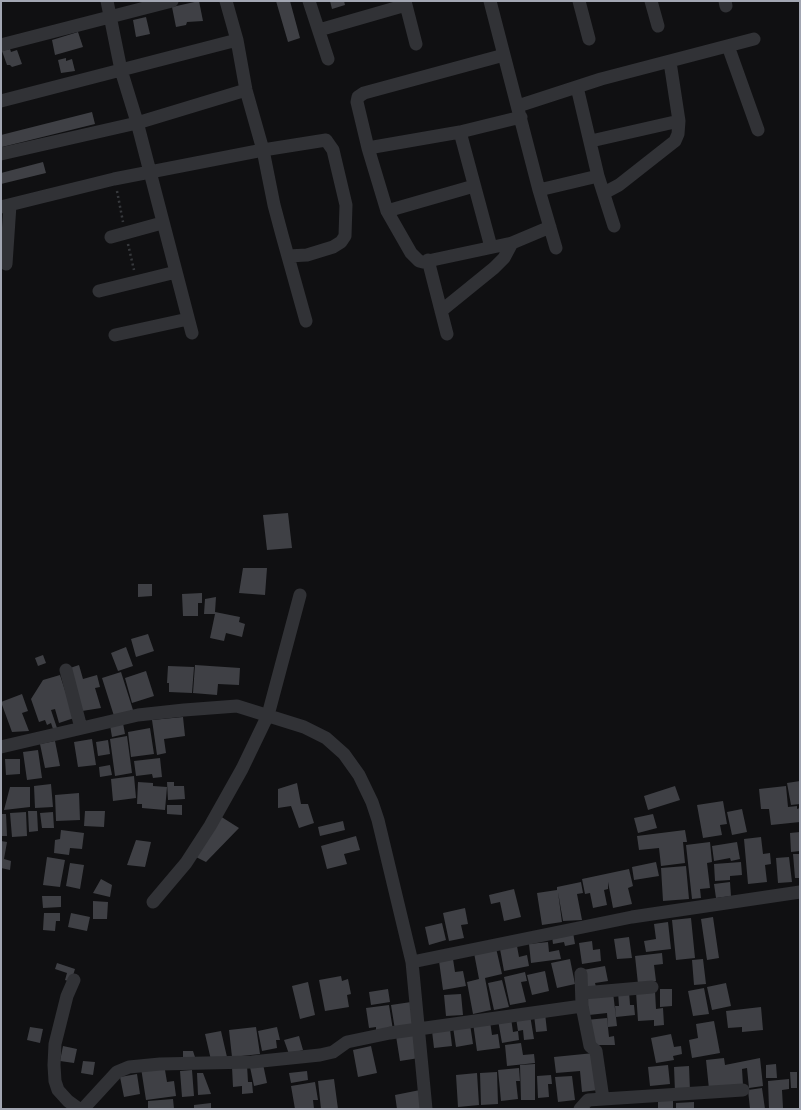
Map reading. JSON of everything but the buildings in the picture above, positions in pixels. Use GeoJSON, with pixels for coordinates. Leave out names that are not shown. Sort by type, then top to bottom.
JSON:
{"type":"FeatureCollection","features":[{"type":"Feature","properties":{"kind":"street"},"geometry":{"type":"LineString","coordinates":[[107,1],[121,70],[137,123],[148,172],[192,333]]}},
{"type":"Feature","properties":{"kind":"street"},"geometry":{"type":"LineString","coordinates":[[1,45],[172,1]]}},
{"type":"Feature","properties":{"kind":"street"},"geometry":{"type":"LineString","coordinates":[[226,1],[237,40],[246,90],[263,150],[274,206],[306,321]]}},
{"type":"Feature","properties":{"kind":"street"},"geometry":{"type":"LineString","coordinates":[[309,1],[328,59]]}},
{"type":"Feature","properties":{"kind":"street"},"geometry":{"type":"LineString","coordinates":[[490,1],[520,111],[538,190],[556,248]]}},
{"type":"Feature","properties":{"kind":"street"},"geometry":{"type":"LineString","coordinates":[[579,1],[589,39]]}},
{"type":"Feature","properties":{"kind":"street"},"geometry":{"type":"LineString","coordinates":[[651,1],[658,26]]}},
{"type":"Feature","properties":{"kind":"street"},"geometry":{"type":"LineString","coordinates":[[319,30],[405,3],[416,44]]}},
{"type":"Feature","properties":{"kind":"street"},"geometry":{"type":"LineString","coordinates":[[368,148],[460,132],[520,111],[577,87],[754,39]]}},
{"type":"Feature","properties":{"kind":"street"},"geometry":{"type":"LineString","coordinates":[[1,101],[237,40]]}},
{"type":"Feature","properties":{"kind":"street"},"geometry":{"type":"LineString","coordinates":[[728,46],[758,130]]}},
{"type":"Feature","properties":{"kind":"street"},"geometry":{"type":"LineString","coordinates":[[504,55],[364,93],[358,97],[357,102],[368,148],[387,211],[411,253],[419,261],[512,243],[550,227]]}},
{"type":"Feature","properties":{"kind":"street"},"geometry":{"type":"LineString","coordinates":[[604,193],[619,185],[675,141],[678,134],[679,121],[670,62]]}},
{"type":"Feature","properties":{"kind":"street"},"geometry":{"type":"LineString","coordinates":[[577,87],[591,141],[598,176],[614,226]]}},
{"type":"Feature","properties":{"kind":"street"},"geometry":{"type":"LineString","coordinates":[[1,154],[137,123],[246,90]]}},
{"type":"Feature","properties":{"kind":"street"},"geometry":{"type":"LineString","coordinates":[[591,141],[679,121]]}},
{"type":"Feature","properties":{"kind":"street"},"geometry":{"type":"LineString","coordinates":[[460,132],[491,247]]}},
{"type":"Feature","properties":{"kind":"street"},"geometry":{"type":"LineString","coordinates":[[6,264],[6,206],[148,172],[263,150],[326,140],[333,150],[346,205],[345,236],[341,242],[333,247],[307,255],[288,256]]}},
{"type":"Feature","properties":{"kind":"street"},"geometry":{"type":"LineString","coordinates":[[538,190],[598,176]]}},
{"type":"Feature","properties":{"kind":"street"},"geometry":{"type":"LineString","coordinates":[[387,211],[474,186]]}},
{"type":"Feature","properties":{"kind":"street"},"geometry":{"type":"LineString","coordinates":[[111,237],[162,223]]}},
{"type":"Feature","properties":{"kind":"street"},"geometry":{"type":"LineString","coordinates":[[441,311],[494,268],[504,258],[512,243]]}},
{"type":"Feature","properties":{"kind":"street"},"geometry":{"type":"LineString","coordinates":[[428,260],[447,334]]}},
{"type":"Feature","properties":{"kind":"street"},"geometry":{"type":"LineString","coordinates":[[99,291],[176,272]]}},
{"type":"Feature","properties":{"kind":"street"},"geometry":{"type":"LineString","coordinates":[[115,335],[188,319]]}},
{"type":"Feature","properties":{"kind":"street"},"geometry":{"type":"LineString","coordinates":[[153,902],[186,863],[210,826],[242,769],[264,714],[300,595]]}},
{"type":"Feature","properties":{"kind":"street"},"geometry":{"type":"LineString","coordinates":[[66,670],[81,728]]}},
{"type":"Feature","properties":{"kind":"street"},"geometry":{"type":"LineString","coordinates":[[1,747],[138,715],[237,706],[304,727],[326,738],[344,754],[359,775],[372,802],[412,962],[426,1109]]}},
{"type":"Feature","properties":{"kind":"street"},"geometry":{"type":"LineString","coordinates":[[412,962],[632,917],[800,892]]}},
{"type":"Feature","properties":{"kind":"street"},"geometry":{"type":"LineString","coordinates":[[581,974],[582,1000],[590,1046],[596,1051],[603,1099]]}},
{"type":"Feature","properties":{"kind":"street"},"geometry":{"type":"LineString","coordinates":[[74,980],[67,996],[55,1044],[55,1081],[58,1090],[79,1109]]}},
{"type":"Feature","properties":{"kind":"street"},"geometry":{"type":"LineString","coordinates":[[83,1109],[117,1072],[129,1067],[160,1064],[252,1062],[320,1055],[333,1052],[347,1042],[390,1033],[484,1019],[652,987]]}},
{"type":"Feature","properties":{"kind":"street"},"geometry":{"type":"LineString","coordinates":[[580,1109],[588,1100],[744,1090]]}}]}
